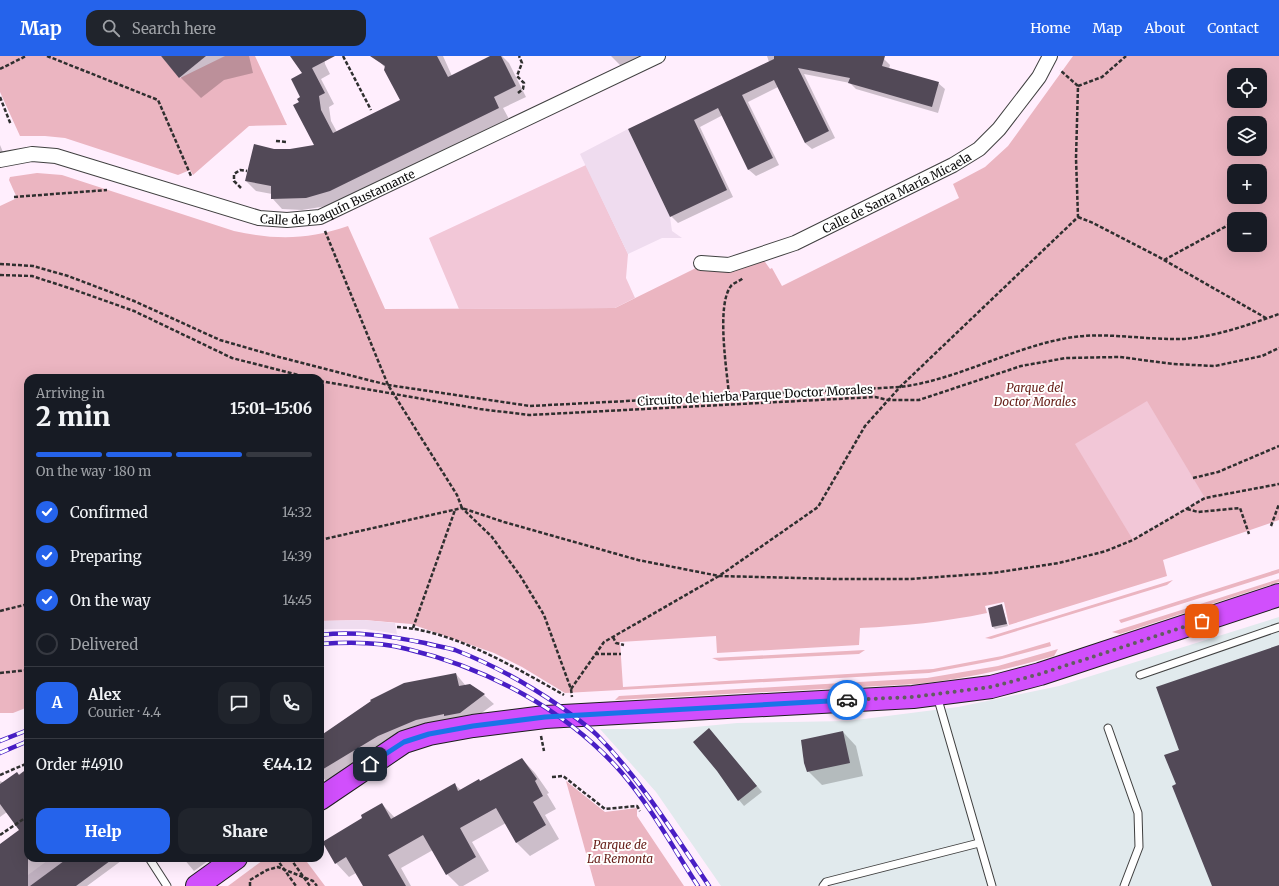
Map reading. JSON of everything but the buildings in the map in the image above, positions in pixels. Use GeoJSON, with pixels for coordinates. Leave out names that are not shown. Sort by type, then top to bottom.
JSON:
{"type":"FeatureCollection","features":[{"type":"Feature","properties":{"kind":"highway"},"geometry":{"type":"LineString","coordinates":[[324,796],[404,742],[429,734],[473,726],[545,717],[913,697],[991,687],[1040,674],[1279,596]]}},
{"type":"Feature","properties":{"kind":"highway"},"geometry":{"type":"LineString","coordinates":[[197,886],[230,862]]}},
{"type":"Feature","properties":{"kind":"street","name":"Calle de Joaquín Bustamante"},"geometry":{"type":"LineString","coordinates":[[0,160],[32,154],[56,156],[259,218],[286,220],[320,217],[658,56]]}},
{"type":"Feature","properties":{"kind":"street","name":"Calle de Santa María Micaela"},"geometry":{"type":"LineString","coordinates":[[701,263],[729,265],[773,252],[795,243],[953,165],[979,149],[999,130],[1039,77],[1050,56]]}},
{"type":"Feature","properties":{"kind":"lane"},"geometry":{"type":"LineString","coordinates":[[1140,675],[1279,627]]}},
{"type":"Feature","properties":{"kind":"lane"},"geometry":{"type":"LineString","coordinates":[[936,694],[992,886]]}},
{"type":"Feature","properties":{"kind":"lane"},"geometry":{"type":"LineString","coordinates":[[1108,728],[1138,813],[1138,848],[1124,886]]}},
{"type":"Feature","properties":{"kind":"lane"},"geometry":{"type":"LineString","coordinates":[[823,886],[826,882],[979,843]]}},
{"type":"Feature","properties":{"kind":"lane"},"geometry":{"type":"LineString","coordinates":[[152,862],[167,885]]}},
{"type":"Feature","properties":{"kind":"path"},"geometry":{"type":"LineString","coordinates":[[0,69],[26,56]]}},
{"type":"Feature","properties":{"kind":"path"},"geometry":{"type":"LineString","coordinates":[[47,56],[158,100],[191,176]]}},
{"type":"Feature","properties":{"kind":"path"},"geometry":{"type":"LineString","coordinates":[[343,56],[371,110]]}},
{"type":"Feature","properties":{"kind":"path"},"geometry":{"type":"LineString","coordinates":[[518,93],[523,89],[524,83],[517,76],[522,63],[519,56]]}},
{"type":"Feature","properties":{"kind":"path"},"geometry":{"type":"LineString","coordinates":[[1078,86],[1102,77],[1126,56]]}},
{"type":"Feature","properties":{"kind":"path"},"geometry":{"type":"LineString","coordinates":[[1059,70],[1078,86]]}},
{"type":"Feature","properties":{"kind":"path"},"geometry":{"type":"LineString","coordinates":[[571,689],[604,642],[719,576],[818,507],[865,426],[888,400],[1078,217],[1076,158],[1078,86]]}},
{"type":"Feature","properties":{"kind":"path"},"geometry":{"type":"LineString","coordinates":[[0,97],[11,124]]}},
{"type":"Feature","properties":{"kind":"path"},"geometry":{"type":"LineString","coordinates":[[276,142],[287,142]]}},
{"type":"Feature","properties":{"kind":"path"},"geometry":{"type":"LineString","coordinates":[[241,188],[234,181],[234,174],[240,170],[247,171]]}},
{"type":"Feature","properties":{"kind":"path"},"geometry":{"type":"LineString","coordinates":[[14,197],[110,189]]}},
{"type":"Feature","properties":{"kind":"path"},"geometry":{"type":"LineString","coordinates":[[1078,217],[1093,223],[1164,260],[1266,318]]}},
{"type":"Feature","properties":{"kind":"path"},"geometry":{"type":"LineString","coordinates":[[1164,260],[1227,226]]}},
{"type":"Feature","properties":{"kind":"path"},"geometry":{"type":"LineString","coordinates":[[325,230],[388,385],[458,495],[462,508],[492,536],[537,603],[544,616],[571,689],[572,699],[490,654],[413,628],[396,627]]}},
{"type":"Feature","properties":{"kind":"path"},"geometry":{"type":"LineString","coordinates":[[0,264],[33,266],[68,276],[134,301],[220,340],[388,385],[530,406],[914,386],[959,372],[1025,348],[1064,338],[1097,335],[1175,339],[1205,336],[1279,314]]}},
{"type":"Feature","properties":{"kind":"path"},"geometry":{"type":"LineString","coordinates":[[0,275],[32,276],[72,289],[134,311],[232,358],[294,374]]}},
{"type":"Feature","properties":{"kind":"path"},"geometry":{"type":"LineString","coordinates":[[729,395],[723,313],[724,298],[731,285],[749,275]]}},
{"type":"Feature","properties":{"kind":"path","name":"Circuito de hierba Parque Doctor Morales"},"geometry":{"type":"LineString","coordinates":[[324,382],[480,409],[529,415],[875,397],[888,400],[919,400],[1021,366],[1066,358],[1120,357],[1173,364],[1215,366],[1262,356],[1279,348]]}},
{"type":"Feature","properties":{"kind":"path"},"geometry":{"type":"LineString","coordinates":[[1193,478],[1218,472],[1279,446]]}},
{"type":"Feature","properties":{"kind":"path"},"geometry":{"type":"LineString","coordinates":[[324,539],[462,508],[638,560],[719,576],[910,579],[993,573],[1059,563],[1106,551],[1133,540],[1205,498],[1279,484]]}},
{"type":"Feature","properties":{"kind":"path"},"geometry":{"type":"LineString","coordinates":[[1271,526],[1279,504]]}},
{"type":"Feature","properties":{"kind":"path"},"geometry":{"type":"LineString","coordinates":[[1186,508],[1198,512],[1240,508],[1249,534]]}},
{"type":"Feature","properties":{"kind":"path"},"geometry":{"type":"LineString","coordinates":[[413,628],[455,510]]}},
{"type":"Feature","properties":{"kind":"path"},"geometry":{"type":"LineString","coordinates":[[0,611],[24,605]]}},
{"type":"Feature","properties":{"kind":"path"},"geometry":{"type":"LineString","coordinates":[[613,637],[616,643],[624,645]]}},
{"type":"Feature","properties":{"kind":"path"},"geometry":{"type":"LineString","coordinates":[[596,654],[621,654]]}},
{"type":"Feature","properties":{"kind":"path"},"geometry":{"type":"LineString","coordinates":[[0,673],[24,670]]}},
{"type":"Feature","properties":{"kind":"path"},"geometry":{"type":"LineString","coordinates":[[0,775],[24,766]]}},
{"type":"Feature","properties":{"kind":"path"},"geometry":{"type":"LineString","coordinates":[[552,777],[563,776],[605,809],[637,806],[640,811]]}},
{"type":"Feature","properties":{"kind":"path"},"geometry":{"type":"LineString","coordinates":[[0,835],[24,819]]}},
{"type":"Feature","properties":{"kind":"path"},"geometry":{"type":"LineString","coordinates":[[279,862],[296,886]]}},
{"type":"Feature","properties":{"kind":"path"},"geometry":{"type":"LineString","coordinates":[[293,862],[310,886]]}},
{"type":"Feature","properties":{"kind":"path"},"geometry":{"type":"LineString","coordinates":[[250,886],[250,880],[267,870],[278,867],[313,881],[317,886]]}},
{"type":"Feature","properties":{"kind":"shaded area"},"geometry":{"type":"Polygon","coordinates":[[[628,129],[670,217],[672,231],[682,238],[662,238],[628,254],[580,154],[628,129]]]}},
{"type":"Feature","properties":{"kind":"shaded area"},"geometry":{"type":"Polygon","coordinates":[[[586,165],[628,254],[626,278],[635,298],[615,308],[459,309],[429,238],[586,165]]]}},
{"type":"Feature","properties":{"kind":"shaded area"},"geometry":{"type":"Polygon","coordinates":[[[1147,401],[1205,498],[1133,540],[1075,444],[1147,401]]]}},
{"type":"Feature","properties":{"kind":"shaded area"},"geometry":{"type":"Polygon","coordinates":[[[1279,617],[1279,886],[721,886],[656,792],[600,729],[674,729],[737,723],[848,721],[958,707],[1059,686],[1279,617]]]}},
{"type":"Feature","properties":{"kind":"shaded area"},"geometry":{"type":"Polygon","coordinates":[[[364,620],[395,623],[397,634],[365,629],[324,629],[324,621],[364,620]]]}},
{"type":"Feature","properties":{"kind":"shaded area"},"geometry":{"type":"Polygon","coordinates":[[[46,862],[63,862],[30,886],[6,886],[20,881],[46,862]]]}},
{"type":"Feature","properties":{"kind":"green space"},"geometry":{"type":"Polygon","coordinates":[[[0,56],[161,56],[180,78],[225,56],[255,56],[287,125],[249,126],[193,175],[190,170],[178,175],[65,138],[20,136],[0,92],[0,56]]]}},
{"type":"Feature","properties":{"kind":"green space","name":"Parque del Doctor Morales"},"geometry":{"type":"Polygon","coordinates":[[[1073,56],[1279,56],[1279,520],[1163,560],[1167,576],[1009,625],[1004,602],[985,606],[987,613],[955,619],[860,628],[859,645],[717,653],[716,636],[620,642],[623,687],[933,669],[1002,656],[1050,642],[1051,646],[998,660],[929,673],[565,693],[522,667],[494,653],[411,624],[364,620],[324,621],[324,374],[24,374],[24,709],[13,713],[0,713],[0,206],[17,198],[9,180],[10,177],[37,173],[62,175],[234,231],[249,234],[278,237],[305,236],[333,231],[348,226],[385,309],[615,308],[696,268],[715,271],[763,259],[770,269],[772,268],[782,286],[959,198],[953,184],[985,167],[1008,146],[1073,56]]]}},
{"type":"Feature","properties":{"kind":"green space"},"geometry":{"type":"Polygon","coordinates":[[[1279,569],[1279,573],[1273,575],[1121,623],[1119,620],[1279,569]]]}},
{"type":"Feature","properties":{"kind":"green space"},"geometry":{"type":"Polygon","coordinates":[[[1279,579],[1279,582],[1120,634],[1112,632],[1279,579]]]}},
{"type":"Feature","properties":{"kind":"green space"},"geometry":{"type":"Polygon","coordinates":[[[1173,580],[1167,585],[991,639],[985,638],[1173,580]]]}},
{"type":"Feature","properties":{"kind":"green space"},"geometry":{"type":"Polygon","coordinates":[[[1058,649],[1054,656],[986,673],[935,682],[615,700],[619,696],[927,678],[998,666],[1058,649]]]}},
{"type":"Feature","properties":{"kind":"green space"},"geometry":{"type":"Polygon","coordinates":[[[865,650],[859,654],[719,661],[712,658],[865,650]]]}},
{"type":"Feature","properties":{"kind":"green space","name":"Parque de La Remonta"},"geometry":{"type":"Polygon","coordinates":[[[566,781],[605,812],[637,808],[637,816],[684,886],[595,886],[566,781]]]}},
{"type":"Feature","properties":{"kind":"green space"},"geometry":{"type":"Polygon","coordinates":[[[261,862],[307,862],[325,886],[228,886],[261,862]]]}},
{"type":"Feature","properties":{"kind":"railway"},"geometry":{"type":"LineString","coordinates":[[324,635],[360,634],[386,636],[412,640],[455,650],[496,668],[549,699],[589,728],[613,752],[643,789],[709,886]]}},
{"type":"Feature","properties":{"kind":"railway"},"geometry":{"type":"LineString","coordinates":[[324,644],[353,643],[386,645],[437,657],[496,680],[524,694],[551,711],[600,750],[633,786],[698,886]]}},
{"type":"Feature","properties":{"kind":"railway"},"geometry":{"type":"LineString","coordinates":[[0,741],[24,732]]}},
{"type":"Feature","properties":{"kind":"railway"},"geometry":{"type":"LineString","coordinates":[[0,753],[24,743]]}},
{"type":"Feature","properties":{"kind":"way so far"},"geometry":{"type":"LineString","coordinates":[[847,700],[913,697],[991,687],[1040,674],[1202,621]]}},
{"type":"Feature","properties":{"kind":"route"},"geometry":{"type":"LineString","coordinates":[[370,764],[404,742],[429,734],[473,726],[545,717],[847,700]]}}]}
